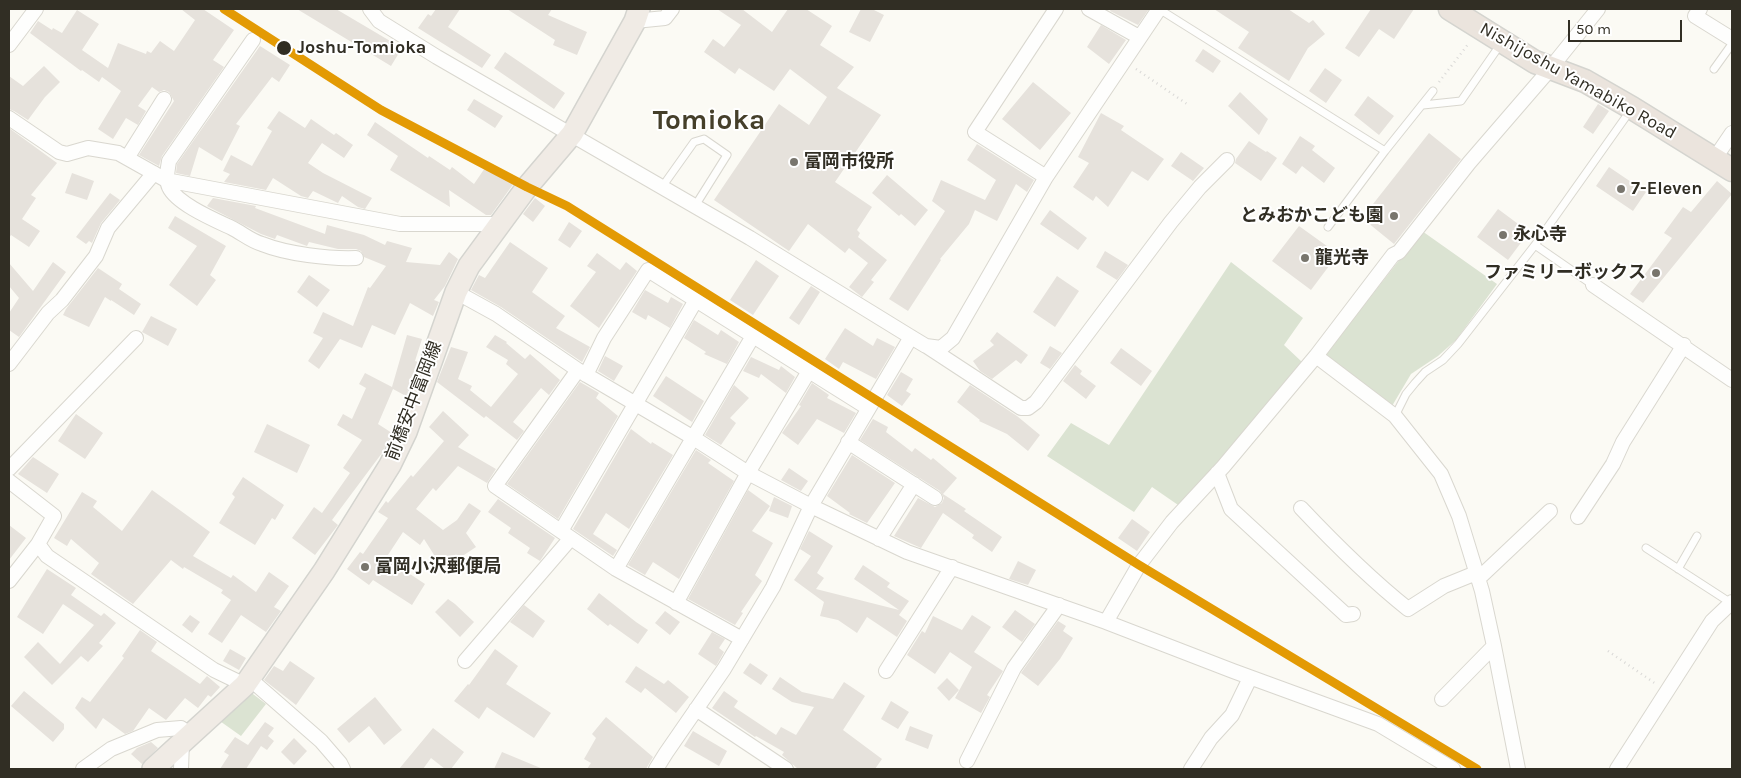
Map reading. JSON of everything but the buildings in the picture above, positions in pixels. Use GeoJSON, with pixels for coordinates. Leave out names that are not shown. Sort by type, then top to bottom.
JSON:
{"type":"FeatureCollection","features":[{"type":"Feature","properties":{"kind":"highway","name":"Nishijoshu Yamabiko Road"},"geometry":{"type":"LineString","coordinates":[[1450,9],[1536,62],[1585,81],[1723,164]]}},
{"type":"Feature","properties":{"kind":"main road","name":"前橋安中富岡線"},"geometry":{"type":"LineString","coordinates":[[153,769],[247,682],[324,571],[390,465],[406,432],[456,292],[469,266],[527,187],[572,134],[637,15]]}},
{"type":"Feature","properties":{"kind":"street"},"geometry":{"type":"LineString","coordinates":[[9,45],[36,9]]}},
{"type":"Feature","properties":{"kind":"street"},"geometry":{"type":"LineString","coordinates":[[370,9],[379,21],[437,57],[695,206],[926,346],[1021,408],[1028,408],[1036,402],[1171,222],[1200,187],[1227,160]]}},
{"type":"Feature","properties":{"kind":"street"},"geometry":{"type":"LineString","coordinates":[[637,15],[665,18],[672,9]]}},
{"type":"Feature","properties":{"kind":"street"},"geometry":{"type":"LineString","coordinates":[[1046,177],[975,132],[1056,9]]}},
{"type":"Feature","properties":{"kind":"street"},"geometry":{"type":"LineString","coordinates":[[1089,9],[1139,37]]}},
{"type":"Feature","properties":{"kind":"street"},"geometry":{"type":"LineString","coordinates":[[926,346],[941,348],[953,338],[1046,177],[1159,9]]}},
{"type":"Feature","properties":{"kind":"street"},"geometry":{"type":"LineString","coordinates":[[1106,622],[1139,565],[1172,522],[1217,473],[1316,356],[1393,255],[1398,252],[1469,163],[1598,9]]}},
{"type":"Feature","properties":{"kind":"street"},"geometry":{"type":"LineString","coordinates":[[1700,9],[1695,16],[1732,40]]}},
{"type":"Feature","properties":{"kind":"street"},"geometry":{"type":"LineString","coordinates":[[253,40],[169,161],[166,180],[170,189],[202,214],[261,244],[331,257],[356,258]]}},
{"type":"Feature","properties":{"kind":"street"},"geometry":{"type":"LineString","coordinates":[[127,158],[164,99]]}},
{"type":"Feature","properties":{"kind":"street"},"geometry":{"type":"LineString","coordinates":[[9,118],[59,152],[67,154],[88,148],[118,152],[166,180],[400,224],[500,224]]}},
{"type":"Feature","properties":{"kind":"street"},"geometry":{"type":"LineString","coordinates":[[1723,164],[1732,133]]}},
{"type":"Feature","properties":{"kind":"street"},"geometry":{"type":"LineString","coordinates":[[9,364],[48,313],[62,300],[96,256],[108,228],[154,173]]}},
{"type":"Feature","properties":{"kind":"street"},"geometry":{"type":"LineString","coordinates":[[742,639],[616,569],[495,486],[582,372],[648,270],[868,408]]}},
{"type":"Feature","properties":{"kind":"street"},"geometry":{"type":"LineString","coordinates":[[1592,285],[1684,345],[1732,380]]}},
{"type":"Feature","properties":{"kind":"street"},"geometry":{"type":"LineString","coordinates":[[456,292],[496,314],[582,372],[692,437],[748,473],[810,506],[879,539],[907,552],[1059,604],[1250,678],[1378,724],[1454,769]]}},
{"type":"Feature","properties":{"kind":"street"},"geometry":{"type":"LineString","coordinates":[[464,661],[566,535],[636,404],[696,300]]}},
{"type":"Feature","properties":{"kind":"street"},"geometry":{"type":"LineString","coordinates":[[616,569],[753,336]]}},
{"type":"Feature","properties":{"kind":"street"},"geometry":{"type":"LineString","coordinates":[[656,769],[724,669],[773,587],[810,506],[911,337]]}},
{"type":"Feature","properties":{"kind":"street"},"geometry":{"type":"LineString","coordinates":[[9,469],[136,338]]}},
{"type":"Feature","properties":{"kind":"street"},"geometry":{"type":"LineString","coordinates":[[1578,517],[1614,464],[1623,442],[1684,345]]}},
{"type":"Feature","properties":{"kind":"street"},"geometry":{"type":"LineString","coordinates":[[1316,356],[1394,416],[1441,474],[1459,516],[1477,576],[1494,646],[1518,769]]}},
{"type":"Feature","properties":{"kind":"street"},"geometry":{"type":"LineString","coordinates":[[676,603],[748,473],[809,371]]}},
{"type":"Feature","properties":{"kind":"street"},"geometry":{"type":"LineString","coordinates":[[848,442],[935,498]]}},
{"type":"Feature","properties":{"kind":"street"},"geometry":{"type":"LineString","coordinates":[[1217,473],[1231,509],[1346,615],[1353,614]]}},
{"type":"Feature","properties":{"kind":"street"},"geometry":{"type":"LineString","coordinates":[[9,481],[54,516],[38,544],[9,581]]}},
{"type":"Feature","properties":{"kind":"street"},"geometry":{"type":"LineString","coordinates":[[879,539],[914,484]]}},
{"type":"Feature","properties":{"kind":"street"},"geometry":{"type":"LineString","coordinates":[[1301,508],[1371,578],[1408,610],[1444,586],[1477,576],[1550,511]]}},
{"type":"Feature","properties":{"kind":"street"},"geometry":{"type":"LineString","coordinates":[[38,544],[47,556],[214,670],[247,682],[321,741],[340,763],[342,769]]}},
{"type":"Feature","properties":{"kind":"street"},"geometry":{"type":"LineString","coordinates":[[886,671],[952,567]]}},
{"type":"Feature","properties":{"kind":"street"},"geometry":{"type":"LineString","coordinates":[[1617,769],[1712,621],[1732,603]]}},
{"type":"Feature","properties":{"kind":"street"},"geometry":{"type":"LineString","coordinates":[[967,761],[1014,668],[1059,604]]}},
{"type":"Feature","properties":{"kind":"street"},"geometry":{"type":"LineString","coordinates":[[1442,699],[1494,646]]}},
{"type":"Feature","properties":{"kind":"street"},"geometry":{"type":"LineString","coordinates":[[1191,769],[1211,738],[1232,715],[1250,678]]}},
{"type":"Feature","properties":{"kind":"street"},"geometry":{"type":"LineString","coordinates":[[696,709],[786,769]]}},
{"type":"Feature","properties":{"kind":"street"},"geometry":{"type":"LineString","coordinates":[[83,769],[111,750],[157,730],[181,728],[186,738],[181,769]]}},
{"type":"Feature","properties":{"kind":"lane"},"geometry":{"type":"LineString","coordinates":[[1159,9],[1385,151]]}},
{"type":"Feature","properties":{"kind":"lane"},"geometry":{"type":"LineString","coordinates":[[1423,105],[1462,101],[1502,41]]}},
{"type":"Feature","properties":{"kind":"lane"},"geometry":{"type":"LineString","coordinates":[[1714,69],[1732,44]]}},
{"type":"Feature","properties":{"kind":"lane"},"geometry":{"type":"LineString","coordinates":[[1328,227],[1433,91]]}},
{"type":"Feature","properties":{"kind":"lane"},"geometry":{"type":"LineString","coordinates":[[1394,416],[1406,394],[1415,383],[1425,372],[1443,360],[1458,344],[1535,245],[1632,108]]}},
{"type":"Feature","properties":{"kind":"lane"},"geometry":{"type":"LineString","coordinates":[[662,187],[694,142],[704,139],[727,155],[695,206]]}},
{"type":"Feature","properties":{"kind":"lane"},"geometry":{"type":"LineString","coordinates":[[1535,245],[1592,285]]}},
{"type":"Feature","properties":{"kind":"lane"},"geometry":{"type":"LineString","coordinates":[[1678,569],[1697,536]]}},
{"type":"Feature","properties":{"kind":"lane"},"geometry":{"type":"LineString","coordinates":[[1646,548],[1732,603]]}},
{"type":"Feature","properties":{"kind":"path"},"geometry":{"type":"LineString","coordinates":[[1433,91],[1481,28]]}},
{"type":"Feature","properties":{"kind":"path"},"geometry":{"type":"LineString","coordinates":[[1123,61],[1187,104]]}},
{"type":"Feature","properties":{"kind":"path"},"geometry":{"type":"LineString","coordinates":[[1608,652],[1667,691]]}},
{"type":"Feature","properties":{"kind":"green space"},"geometry":{"type":"Polygon","coordinates":[[[1422,231],[1497,284],[1456,340],[1438,356],[1411,374],[1392,406],[1325,355],[1422,231]]]}},
{"type":"Feature","properties":{"kind":"green space"},"geometry":{"type":"Polygon","coordinates":[[[1231,262],[1303,318],[1284,345],[1302,362],[1181,507],[1152,487],[1134,512],[1047,456],[1071,423],[1109,445],[1231,262]]]}},
{"type":"Feature","properties":{"kind":"green space"},"geometry":{"type":"Polygon","coordinates":[[[249,691],[266,704],[241,736],[217,719],[249,691]]]}},
{"type":"Feature","properties":{"kind":"transit line"},"geometry":{"type":"LineString","coordinates":[[224,9],[381,110],[567,206],[1139,565],[1477,769]]}},
{"type":"Feature","properties":{"kind":"place","name":"Joshu-Tomioka"},"geometry":{"type":"Point","coordinates":[284,48]}},
{"type":"Feature","properties":{"kind":"place","name":"富岡市役所"},"geometry":{"type":"Point","coordinates":[794,162]}},
{"type":"Feature","properties":{"kind":"place","name":"7-Eleven"},"geometry":{"type":"Point","coordinates":[1621,189]}},
{"type":"Feature","properties":{"kind":"place","name":"とみおかこども園"},"geometry":{"type":"Point","coordinates":[1394,216]}},
{"type":"Feature","properties":{"kind":"place","name":"永心寺"},"geometry":{"type":"Point","coordinates":[1503,235]}},
{"type":"Feature","properties":{"kind":"place","name":"龍光寺"},"geometry":{"type":"Point","coordinates":[1305,258]}},
{"type":"Feature","properties":{"kind":"place","name":"ファミリーボックス"},"geometry":{"type":"Point","coordinates":[1656,273]}},
{"type":"Feature","properties":{"kind":"place","name":"富岡小沢郵便局"},"geometry":{"type":"Point","coordinates":[365,567]}},
{"type":"Feature","properties":{"kind":"district","name":"Tomioka"},"geometry":{"type":"Point","coordinates":[709,121]}}]}
